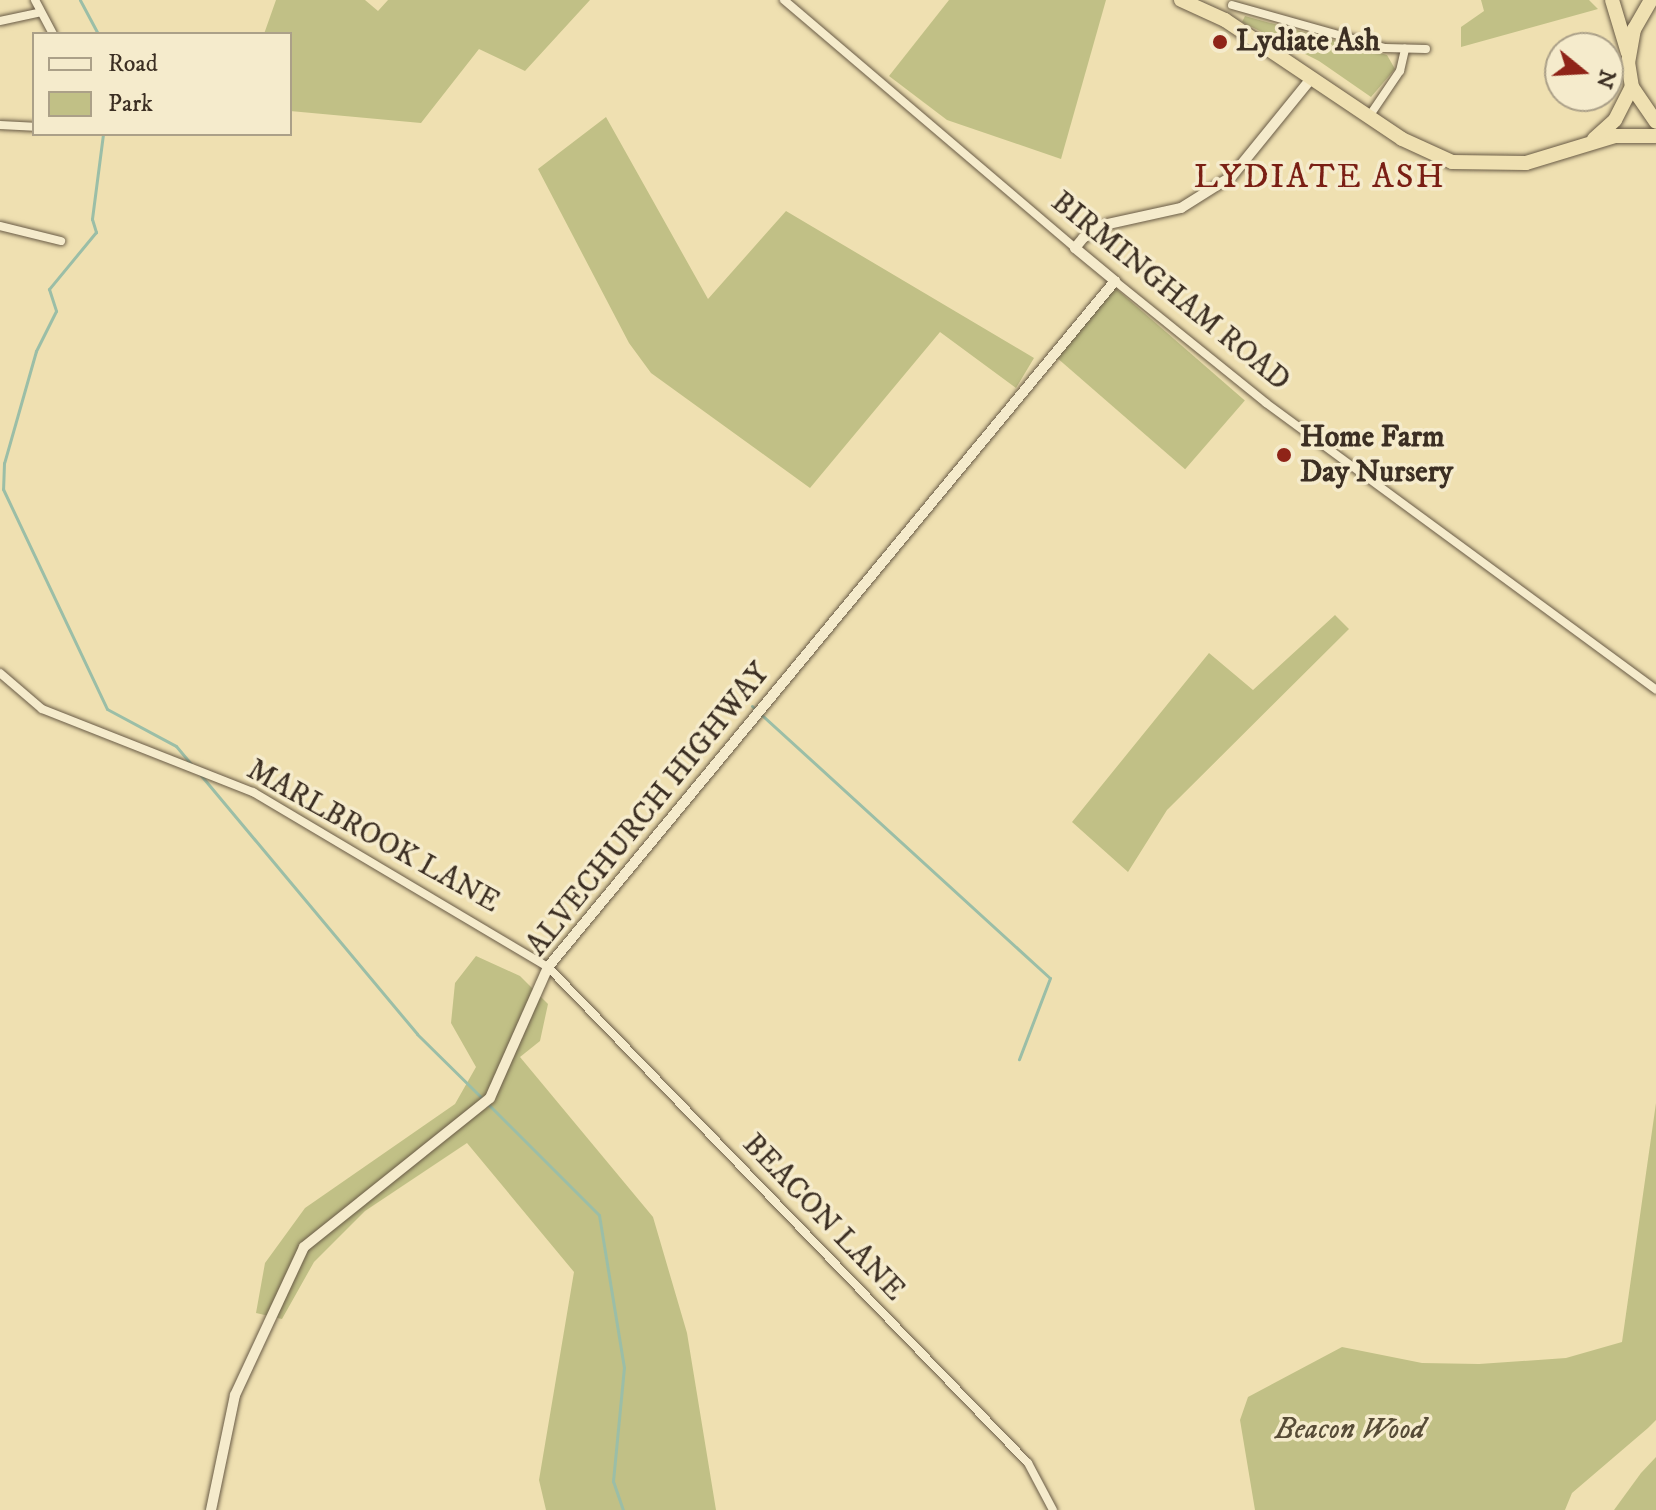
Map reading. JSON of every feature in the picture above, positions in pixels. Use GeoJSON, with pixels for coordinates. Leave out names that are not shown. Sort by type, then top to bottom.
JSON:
{"type":"FeatureCollection","features":[{"type":"Feature","properties":{"kind":"highway"},"geometry":{"type":"LineString","coordinates":[[1181,0],[1225,20],[1368,118],[1452,162],[1526,163],[1591,142],[1656,136]]}},
{"type":"Feature","properties":{"kind":"highway"},"geometry":{"type":"LineString","coordinates":[[1612,0],[1628,53],[1632,87],[1656,122]]}},
{"type":"Feature","properties":{"kind":"highway"},"geometry":{"type":"LineString","coordinates":[[1628,53],[1648,3]]}},
{"type":"Feature","properties":{"kind":"highway"},"geometry":{"type":"LineString","coordinates":[[1591,142],[1615,120],[1632,87]]}},
{"type":"Feature","properties":{"kind":"street"},"geometry":{"type":"LineString","coordinates":[[35,0],[39,13],[52,32]]}},
{"type":"Feature","properties":{"kind":"street","name":"BIRMINGHAM ROAD"},"geometry":{"type":"LineString","coordinates":[[784,0],[1075,248],[1266,403],[1656,689]]}},
{"type":"Feature","properties":{"kind":"street"},"geometry":{"type":"LineString","coordinates":[[1232,5],[1405,49],[1426,49]]}},
{"type":"Feature","properties":{"kind":"street"},"geometry":{"type":"LineString","coordinates":[[0,21],[39,13]]}},
{"type":"Feature","properties":{"kind":"street"},"geometry":{"type":"LineString","coordinates":[[1368,118],[1400,71],[1405,49]]}},
{"type":"Feature","properties":{"kind":"street"},"geometry":{"type":"LineString","coordinates":[[1075,248],[1094,229],[1181,208],[1232,176],[1310,80]]}},
{"type":"Feature","properties":{"kind":"street"},"geometry":{"type":"LineString","coordinates":[[0,125],[32,127]]}},
{"type":"Feature","properties":{"kind":"street"},"geometry":{"type":"LineString","coordinates":[[0,226],[61,241]]}},
{"type":"Feature","properties":{"kind":"street","name":"ALVECHURCH HIGHWAY"},"geometry":{"type":"LineString","coordinates":[[211,1510],[235,1395],[304,1247],[490,1098],[548,967],[1115,281]]}},
{"type":"Feature","properties":{"kind":"street","name":"MARLBROOK LANE"},"geometry":{"type":"LineString","coordinates":[[0,673],[42,709],[253,792],[548,967]]}},
{"type":"Feature","properties":{"kind":"street","name":"BEACON LANE"},"geometry":{"type":"LineString","coordinates":[[548,967],[1028,1463],[1053,1510]]}},
{"type":"Feature","properties":{"kind":"green space"},"geometry":{"type":"Polygon","coordinates":[[[276,0],[365,0],[378,11],[388,0],[590,0],[525,71],[479,49],[421,123],[292,111],[292,32],[265,32],[276,0]]]}},
{"type":"Feature","properties":{"kind":"green space"},"geometry":{"type":"Polygon","coordinates":[[[949,0],[1106,0],[1061,159],[947,120],[889,76],[949,0]]]}},
{"type":"Feature","properties":{"kind":"green space"},"geometry":{"type":"Polygon","coordinates":[[[1481,0],[1589,0],[1598,9],[1461,47],[1461,27],[1484,11],[1481,0]]]}},
{"type":"Feature","properties":{"kind":"green space"},"geometry":{"type":"Polygon","coordinates":[[[1245,16],[1387,55],[1395,69],[1371,97],[1319,61],[1242,22],[1245,16]]]}},
{"type":"Feature","properties":{"kind":"green space"},"geometry":{"type":"Polygon","coordinates":[[[606,117],[708,299],[786,211],[1034,358],[1016,388],[940,332],[810,488],[651,373],[629,343],[538,169],[606,117]]]}},
{"type":"Feature","properties":{"kind":"green space"},"geometry":{"type":"Polygon","coordinates":[[[1112,285],[1245,400],[1185,469],[1052,354],[1112,285]]]}},
{"type":"Feature","properties":{"kind":"green space"},"geometry":{"type":"Polygon","coordinates":[[[1335,615],[1349,629],[1167,810],[1128,872],[1072,822],[1209,653],[1253,690],[1335,615]]]}},
{"type":"Feature","properties":{"kind":"green space"},"geometry":{"type":"Polygon","coordinates":[[[476,956],[520,976],[548,1004],[540,1041],[520,1057],[653,1217],[687,1333],[716,1510],[546,1510],[539,1480],[574,1272],[467,1143],[365,1211],[314,1262],[282,1319],[256,1313],[265,1263],[305,1208],[455,1104],[476,1067],[451,1023],[455,983],[476,956]]]}},
{"type":"Feature","properties":{"kind":"green space","name":"Beacon Wood"},"geometry":{"type":"Polygon","coordinates":[[[1656,1103],[1656,1420],[1572,1493],[1565,1510],[1255,1510],[1240,1420],[1248,1397],[1342,1347],[1422,1363],[1479,1364],[1566,1358],[1622,1342],[1656,1103]]]}},
{"type":"Feature","properties":{"kind":"green space"},"geometry":{"type":"Polygon","coordinates":[[[1656,1457],[1656,1510],[1614,1510],[1641,1473],[1656,1457]]]}},
{"type":"Feature","properties":{"kind":"waterway"},"geometry":{"type":"LineString","coordinates":[[80,0],[97,32]]}},
{"type":"Feature","properties":{"kind":"waterway"},"geometry":{"type":"LineString","coordinates":[[103,136],[92,219],[96,232],[49,289],[56,311],[36,351],[4,463],[3,489],[107,709],[176,746],[191,764]]}},
{"type":"Feature","properties":{"kind":"waterway"},"geometry":{"type":"LineString","coordinates":[[752,706],[1050,978],[1019,1059]]}},
{"type":"Feature","properties":{"kind":"waterway"},"geometry":{"type":"LineString","coordinates":[[199,773],[417,1034],[483,1099]]}},
{"type":"Feature","properties":{"kind":"waterway"},"geometry":{"type":"LineString","coordinates":[[488,1104],[599,1215],[624,1367],[613,1481],[623,1510]]}},
{"type":"Feature","properties":{"kind":"place","name":"Lydiate Ash"},"geometry":{"type":"Point","coordinates":[1220,42]}},
{"type":"Feature","properties":{"kind":"place","name":"Home Farm Day Nursery"},"geometry":{"type":"Point","coordinates":[1284,455]}},
{"type":"Feature","properties":{"kind":"district","name":"LYDIATE ASH"},"geometry":{"type":"Point","coordinates":[1320,178]}}]}
